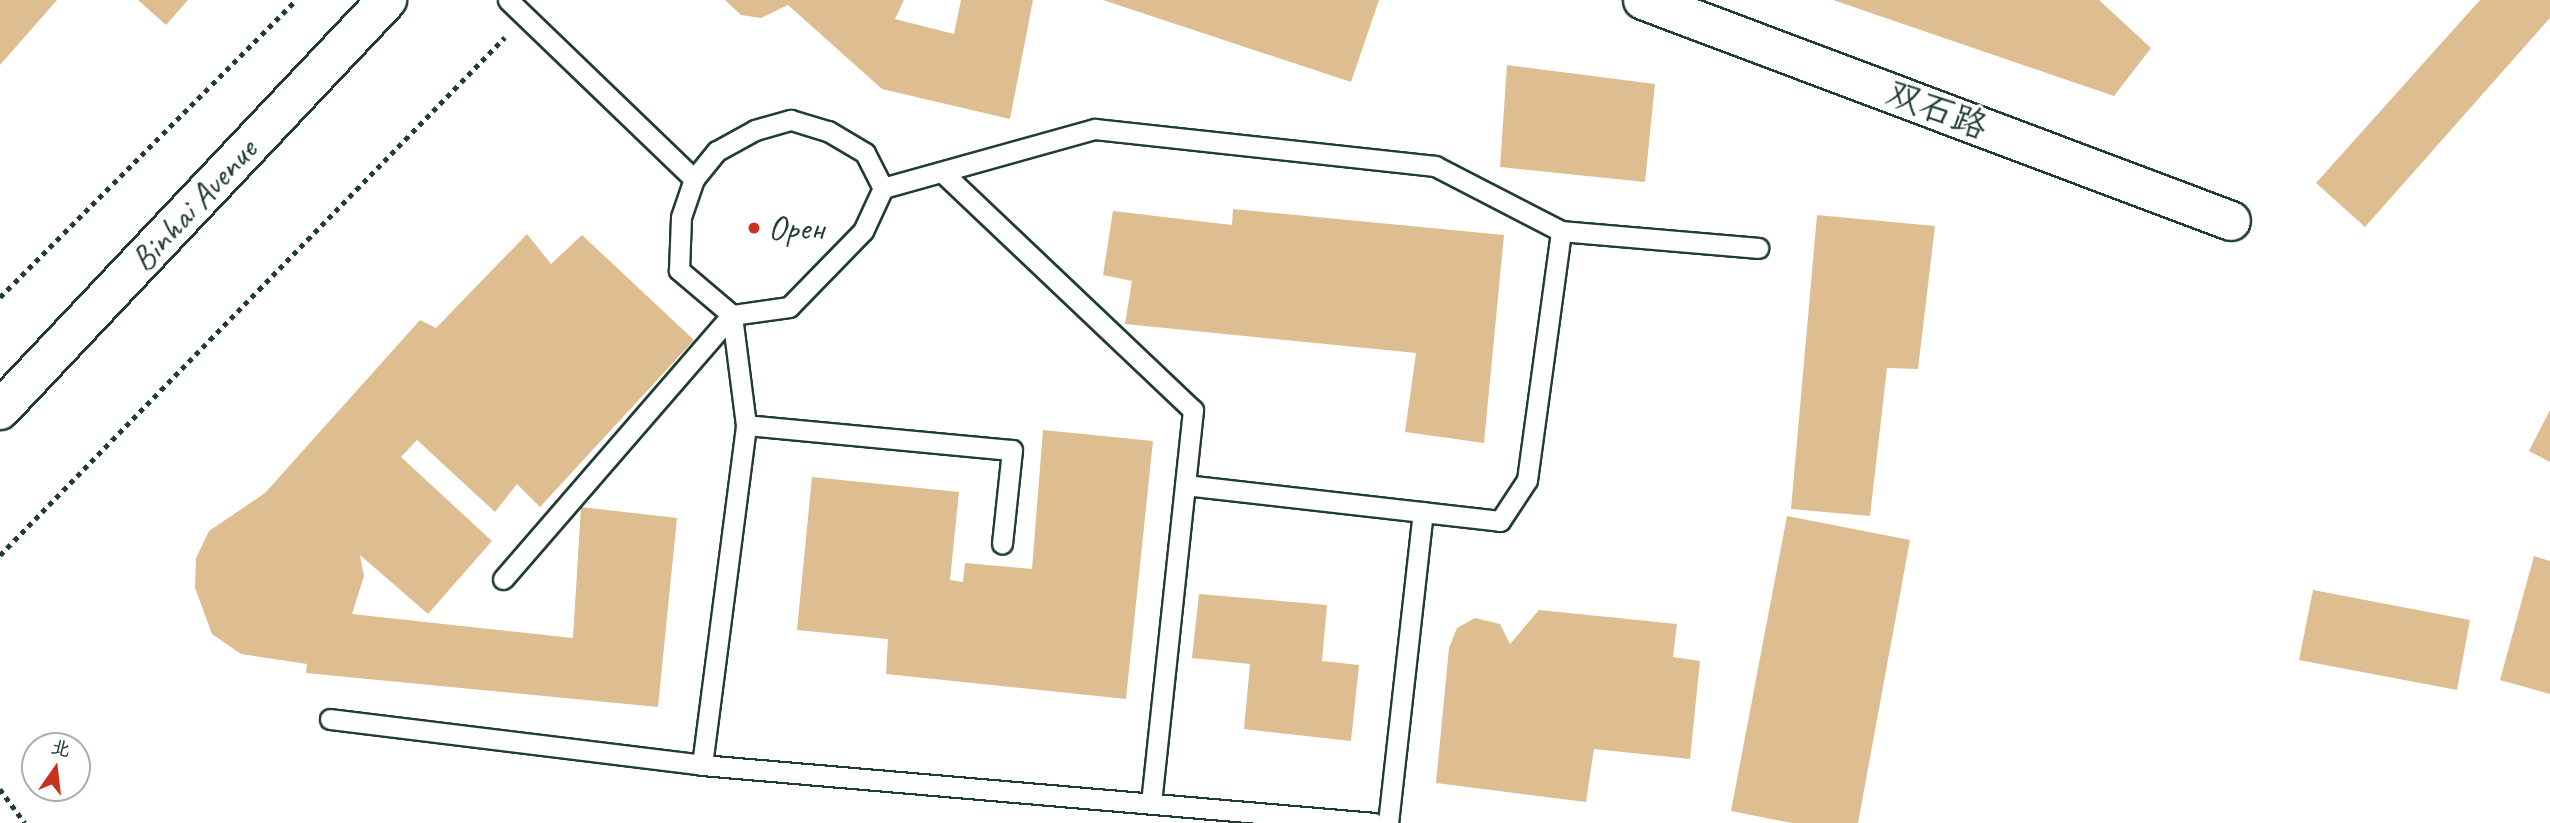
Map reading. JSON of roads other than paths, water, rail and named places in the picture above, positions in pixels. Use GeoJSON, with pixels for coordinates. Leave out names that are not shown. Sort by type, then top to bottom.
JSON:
{"type":"FeatureCollection","features":[{"type":"Feature","properties":{"kind":"street","name":"Binhai Avenue"},"geometry":{"type":"LineString","coordinates":[[0,410],[387,0]]}},
{"type":"Feature","properties":{"kind":"street","name":"双石路"},"geometry":{"type":"LineString","coordinates":[[1643,0],[2231,221]]}},
{"type":"Feature","properties":{"kind":"lane"},"geometry":{"type":"LineString","coordinates":[[508,0],[694,179]]}},
{"type":"Feature","properties":{"kind":"lane"},"geometry":{"type":"LineString","coordinates":[[702,765],[746,425],[732,315],[679,270],[681,216],[694,179],[716,151],[755,130],[791,121],[828,131],[865,153],[883,188]]}},
{"type":"Feature","properties":{"kind":"lane"},"geometry":{"type":"LineString","coordinates":[[503,579],[732,315],[789,307],[863,231],[883,188],[1095,129],[1435,166],[1561,230],[1758,248]]}},
{"type":"Feature","properties":{"kind":"lane"},"geometry":{"type":"LineString","coordinates":[[942,172],[1193,411],[1151,801]]}},
{"type":"Feature","properties":{"kind":"lane"},"geometry":{"type":"LineString","coordinates":[[1185,485],[1500,521],[1527,480],[1561,230]]}},
{"type":"Feature","properties":{"kind":"lane"},"geometry":{"type":"LineString","coordinates":[[746,425],[1012,450],[1002,544]]}},
{"type":"Feature","properties":{"kind":"lane"},"geometry":{"type":"LineString","coordinates":[[1388,823],[1423,512]]}},
{"type":"Feature","properties":{"kind":"lane"},"geometry":{"type":"LineString","coordinates":[[330,719],[702,765],[1151,801],[1374,823]]}},
{"type":"Feature","properties":{"kind":"place","name":"Oрен"},"geometry":{"type":"Point","coordinates":[754,228]}}]}
